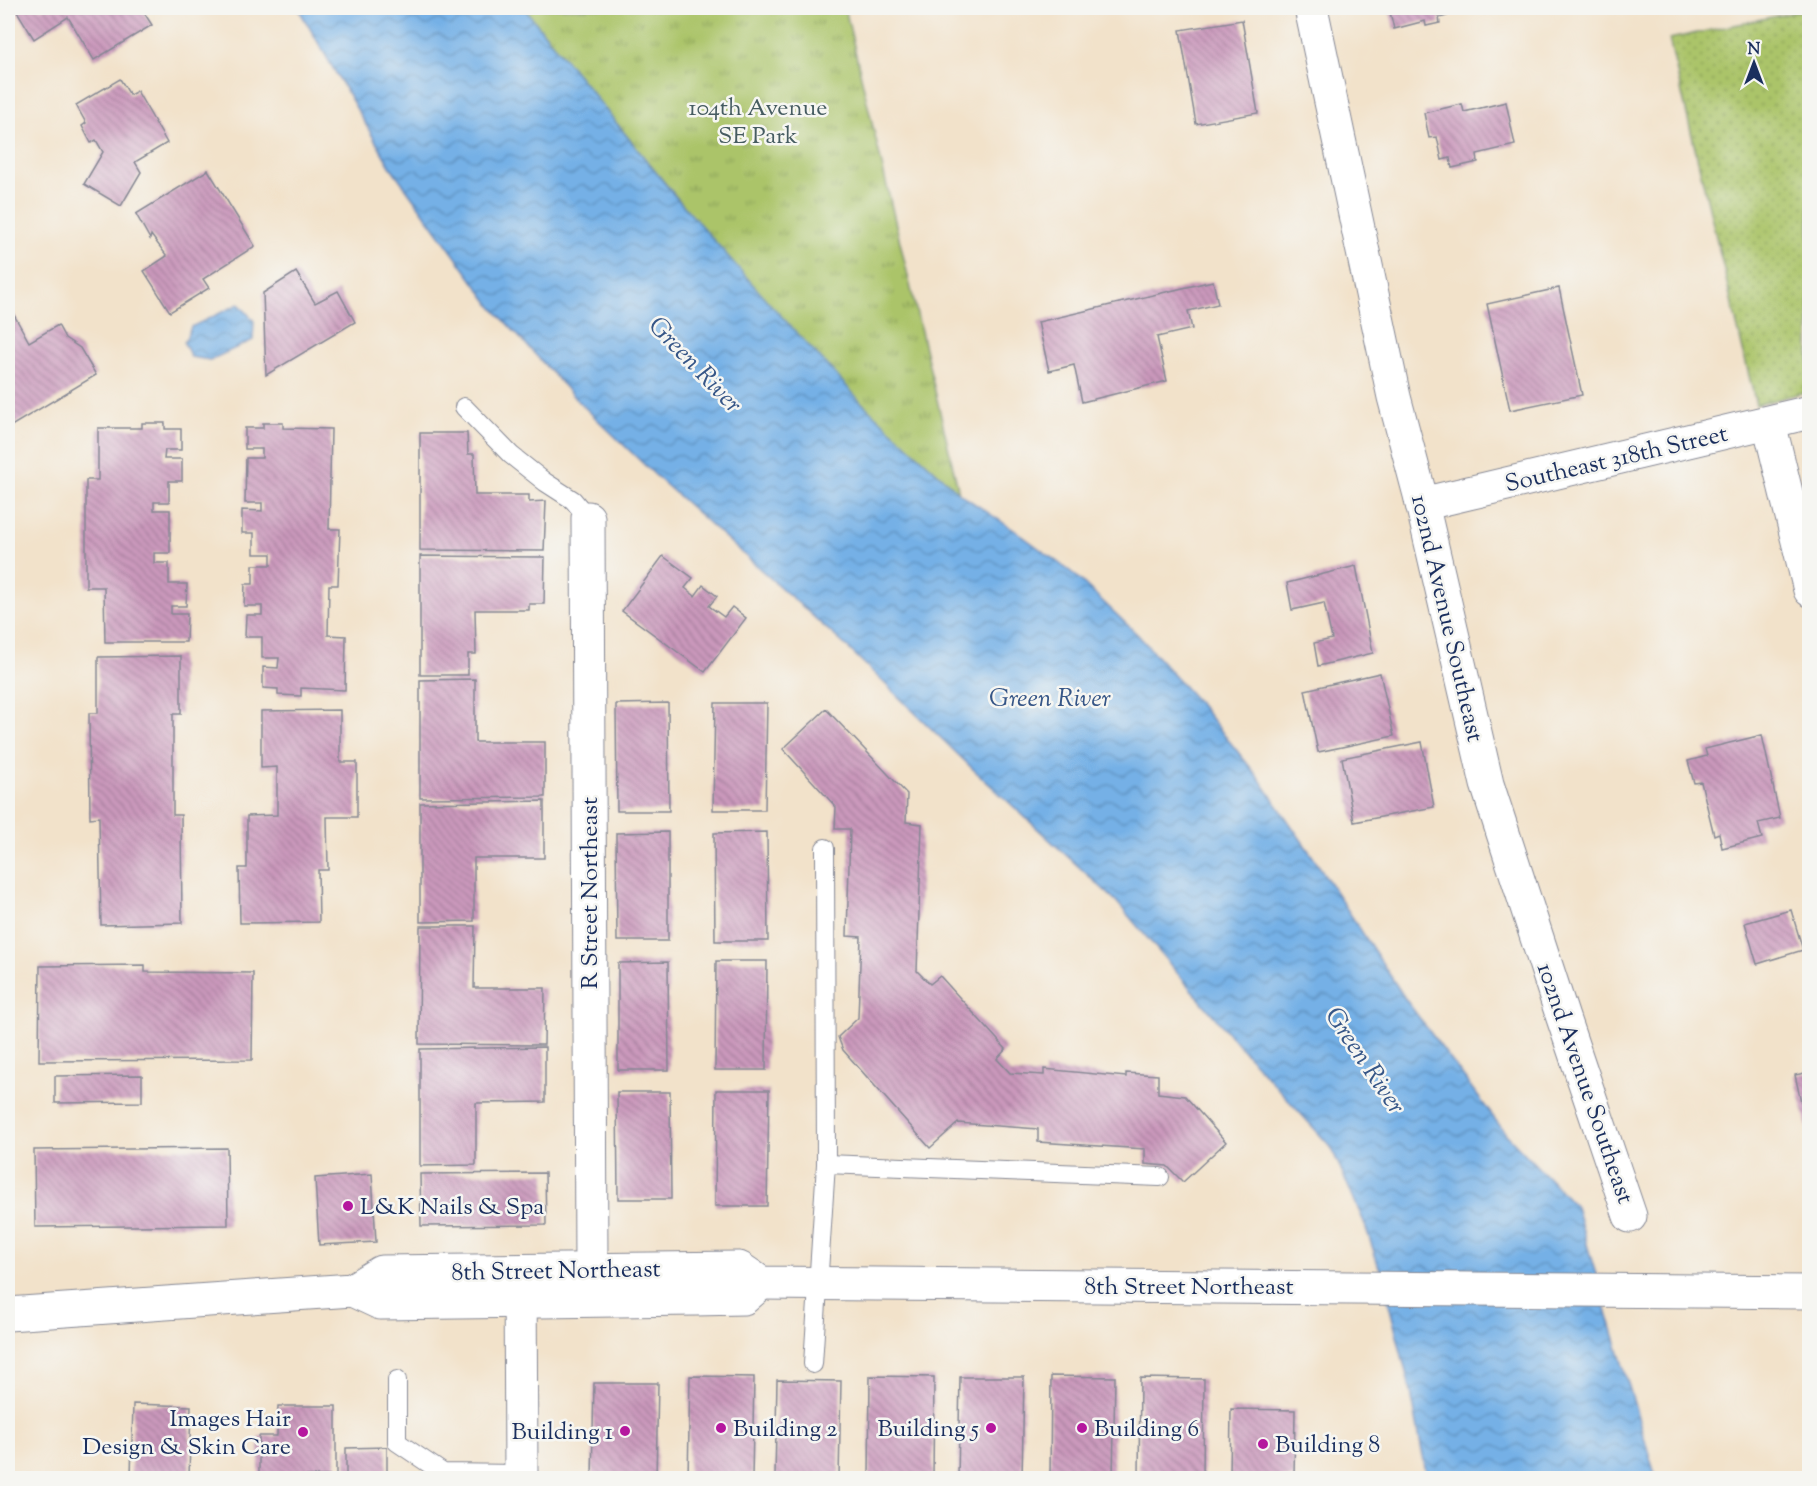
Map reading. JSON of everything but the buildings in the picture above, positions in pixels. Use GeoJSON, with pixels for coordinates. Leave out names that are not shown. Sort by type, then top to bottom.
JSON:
{"type":"FeatureCollection","features":[{"type":"Feature","properties":{"kind":"street","name":"102nd Avenue Southeast"},"geometry":{"type":"LineString","coordinates":[[1311,8],[1394,397],[1422,504],[1487,784],[1630,1216]]}},
{"type":"Feature","properties":{"kind":"street","name":"Southeast 318th Street"},"geometry":{"type":"LineString","coordinates":[[1422,504],[1809,412]]}},
{"type":"Feature","properties":{"kind":"street"},"geometry":{"type":"LineString","coordinates":[[1769,423],[1809,590]]}},
{"type":"Feature","properties":{"kind":"street","name":"R Street Northeast"},"geometry":{"type":"LineString","coordinates":[[588,518],[591,1269]]}},
{"type":"Feature","properties":{"kind":"street","name":"8th Street Northeast"},"geometry":{"type":"LineString","coordinates":[[8,1314],[352,1290],[380,1303],[520,1286],[591,1269],[739,1268],[760,1283],[1809,1292]]}},
{"type":"Feature","properties":{"kind":"street","name":"8th Street Northeast"},"geometry":{"type":"LineString","coordinates":[[520,1286],[744,1298],[760,1283]]}},
{"type":"Feature","properties":{"kind":"street"},"geometry":{"type":"LineString","coordinates":[[520,1286],[521,1476]]}},
{"type":"Feature","properties":{"kind":"lane"},"geometry":{"type":"LineString","coordinates":[[464,407],[511,455],[545,482],[573,500],[588,518]]}},
{"type":"Feature","properties":{"kind":"lane"},"geometry":{"type":"LineString","coordinates":[[813,1364],[826,1164],[825,848]]}},
{"type":"Feature","properties":{"kind":"lane"},"geometry":{"type":"LineString","coordinates":[[826,1164],[1160,1177]]}},
{"type":"Feature","properties":{"kind":"lane"},"geometry":{"type":"LineString","coordinates":[[397,1380],[397,1442],[443,1473],[521,1476]]}},
{"type":"Feature","properties":{"kind":"green space","name":"104th Avenue SE Park"},"geometry":{"type":"Polygon","coordinates":[[[524,8],[845,8],[959,493],[863,404],[773,309],[605,110],[524,8]]]}},
{"type":"Feature","properties":{"kind":"green space"},"geometry":{"type":"Polygon","coordinates":[[[1809,9],[1809,391],[1756,405],[1669,39],[1809,9]]]}},
{"type":"Feature","properties":{"kind":"water","name":"Green River"},"geometry":{"type":"Polygon","coordinates":[[[298,8],[524,8],[675,196],[770,304],[863,404],[959,493],[1075,575],[1138,635],[1197,701],[1258,777],[1406,1000],[1506,1134],[1576,1207],[1656,1478],[1427,1478],[1411,1392],[1382,1276],[1364,1222],[1331,1147],[1242,1049],[1116,901],[975,771],[845,645],[655,475],[574,397],[492,307],[390,166],[298,8]]]}},
{"type":"Feature","properties":{"kind":"water"},"geometry":{"type":"Polygon","coordinates":[[[239,304],[254,321],[253,340],[210,360],[191,357],[184,343],[191,327],[239,304]]]}},
{"type":"Feature","properties":{"kind":"place","name":"L&K Nails & Spa"},"geometry":{"type":"Point","coordinates":[348,1206]}},
{"type":"Feature","properties":{"kind":"place","name":"Building 2"},"geometry":{"type":"Point","coordinates":[721,1428]}},
{"type":"Feature","properties":{"kind":"place","name":"Building 5"},"geometry":{"type":"Point","coordinates":[991,1428]}},
{"type":"Feature","properties":{"kind":"place","name":"Building 6"},"geometry":{"type":"Point","coordinates":[1082,1428]}},
{"type":"Feature","properties":{"kind":"place","name":"Building 1"},"geometry":{"type":"Point","coordinates":[625,1431]}},
{"type":"Feature","properties":{"kind":"place","name":"Images Hair Design & Skin Care"},"geometry":{"type":"Point","coordinates":[303,1432]}},
{"type":"Feature","properties":{"kind":"place","name":"Building 8"},"geometry":{"type":"Point","coordinates":[1263,1444]}}]}
